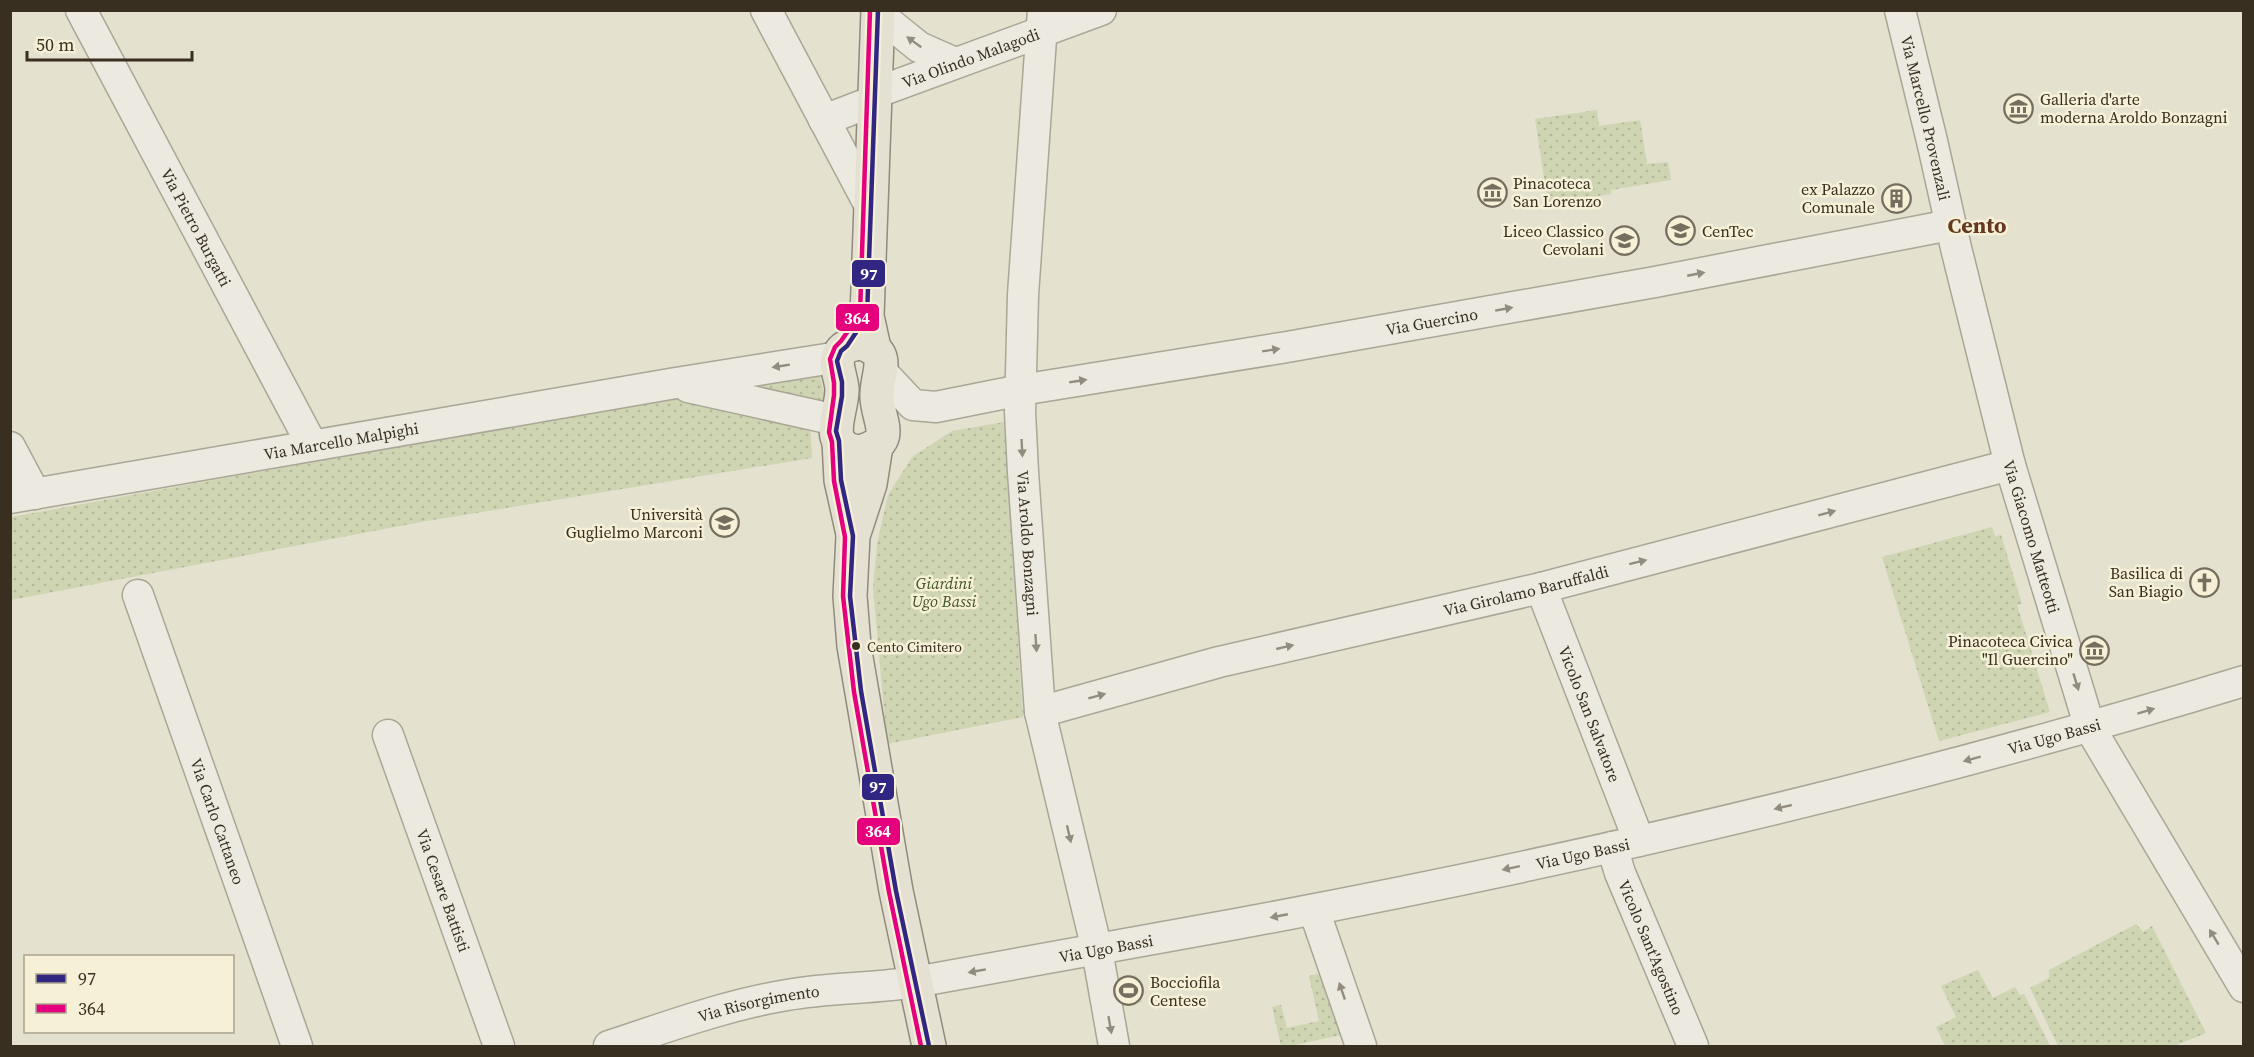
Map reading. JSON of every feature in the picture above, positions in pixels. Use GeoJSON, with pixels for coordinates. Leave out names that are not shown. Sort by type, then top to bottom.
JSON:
{"type":"FeatureCollection","features":[{"type":"Feature","properties":{"kind":"main road"},"geometry":{"type":"LineString","coordinates":[[878,12],[867,316],[860,355],[877,395],[880,437],[870,484],[854,536],[850,596],[854,646],[868,734],[914,982],[929,1047]]}},
{"type":"Feature","properties":{"kind":"main road"},"geometry":{"type":"LineString","coordinates":[[854,536],[841,480],[838,431],[842,382],[837,361],[860,355]]}},
{"type":"Feature","properties":{"kind":"main road"},"geometry":{"type":"LineString","coordinates":[[838,431],[853,451],[871,449],[880,437]]}},
{"type":"Feature","properties":{"kind":"street","name":"Via Pietro Burgatti"},"geometry":{"type":"LineString","coordinates":[[81,10],[312,445]]}},
{"type":"Feature","properties":{"kind":"street"},"geometry":{"type":"LineString","coordinates":[[766,10],[870,206]]}},
{"type":"Feature","properties":{"kind":"street","name":"Via Olindo Malagodi"},"geometry":{"type":"LineString","coordinates":[[824,120],[955,63],[1042,21],[1101,10]]}},
{"type":"Feature","properties":{"kind":"street","name":"Via Marcello Provenzali"},"geometry":{"type":"LineString","coordinates":[[1900,10],[1950,225]]}},
{"type":"Feature","properties":{"kind":"street"},"geometry":{"type":"LineString","coordinates":[[878,12],[919,47],[955,63]]}},
{"type":"Feature","properties":{"kind":"street","name":"Via Aroldo Bonzagni"},"geometry":{"type":"LineString","coordinates":[[1042,21],[1023,295],[1021,390],[1023,472],[1040,712],[1097,950],[1113,1047]]}},
{"type":"Feature","properties":{"kind":"street","name":"Via Guercino"},"geometry":{"type":"LineString","coordinates":[[913,405],[936,407],[1021,390],[1287,347],[1574,297],[1950,225]]}},
{"type":"Feature","properties":{"kind":"street","name":"Via Giacomo Matteotti"},"geometry":{"type":"LineString","coordinates":[[1950,225],[2010,465],[2090,728],[2244,987]]}},
{"type":"Feature","properties":{"kind":"street","name":"Via Marcello Malpighi"},"geometry":{"type":"LineString","coordinates":[[23,496],[670,384],[860,355]]}},
{"type":"Feature","properties":{"kind":"street"},"geometry":{"type":"LineString","coordinates":[[860,355],[913,405],[880,437]]}},
{"type":"Feature","properties":{"kind":"street","name":"Via Marcello Malpighi"},"geometry":{"type":"LineString","coordinates":[[670,384],[838,431]]}},
{"type":"Feature","properties":{"kind":"street"},"geometry":{"type":"LineString","coordinates":[[10,447],[23,496]]}},
{"type":"Feature","properties":{"kind":"street","name":"Via Girolamo Baruffaldi"},"geometry":{"type":"LineString","coordinates":[[1040,712],[1219,662],[1541,588],[2010,465]]}},
{"type":"Feature","properties":{"kind":"street","name":"Vicolo San Salvatore"},"geometry":{"type":"LineString","coordinates":[[1541,588],[1625,844]]}},
{"type":"Feature","properties":{"kind":"street","name":"Via Carlo Cattaneo"},"geometry":{"type":"LineString","coordinates":[[138,596],[297,1047]]}},
{"type":"Feature","properties":{"kind":"street","name":"Via Ugo Bassi"},"geometry":{"type":"LineString","coordinates":[[914,982],[1314,910],[1625,844],[1859,789],[2090,728],[2244,681]]}},
{"type":"Feature","properties":{"kind":"street","name":"Via Cesare Battisti"},"geometry":{"type":"LineString","coordinates":[[388,735],[499,1047]]}},
{"type":"Feature","properties":{"kind":"street","name":"Vicolo Sant'Agostino"},"geometry":{"type":"LineString","coordinates":[[1625,844],[1620,873],[1693,1047]]}},
{"type":"Feature","properties":{"kind":"street"},"geometry":{"type":"LineString","coordinates":[[1314,910],[1361,1047]]}},
{"type":"Feature","properties":{"kind":"street","name":"Via Risorgimento"},"geometry":{"type":"LineString","coordinates":[[609,1047],[649,1040],[765,999],[823,990],[914,982]]}},
{"type":"Feature","properties":{"kind":"green space"},"geometry":{"type":"Polygon","coordinates":[[[1597,110],[1599,126],[1640,120],[1647,164],[1668,162],[1671,180],[1611,190],[1611,194],[1548,204],[1535,119],[1597,110]]]}},
{"type":"Feature","properties":{"kind":"green space"},"geometry":{"type":"Polygon","coordinates":[[[819,372],[825,398],[820,409],[727,391],[819,372]]]}},
{"type":"Feature","properties":{"kind":"green space"},"geometry":{"type":"Polygon","coordinates":[[[685,394],[810,425],[812,458],[421,522],[11,600],[11,517],[685,394]]]}},
{"type":"Feature","properties":{"kind":"green space","name":"Giardini Ugo Bassi"},"geometry":{"type":"Polygon","coordinates":[[[1004,422],[1023,717],[887,744],[873,588],[877,544],[888,495],[912,457],[952,431],[1004,422]]]}},
{"type":"Feature","properties":{"kind":"green space"},"geometry":{"type":"Polygon","coordinates":[[[1992,527],[1995,536],[2001,535],[2022,604],[2017,605],[2050,712],[1939,741],[1882,557],[1992,527]]]}},
{"type":"Feature","properties":{"kind":"green space"},"geometry":{"type":"Polygon","coordinates":[[[2136,924],[2143,932],[2152,926],[2206,1033],[2174,1046],[2058,1046],[2030,988],[2049,978],[2049,970],[2136,924]]]}},
{"type":"Feature","properties":{"kind":"green space"},"geometry":{"type":"Polygon","coordinates":[[[1978,970],[1993,998],[2015,987],[2020,995],[2024,994],[2050,1046],[1945,1046],[1936,1027],[1956,1017],[1941,986],[1978,970]]]}},
{"type":"Feature","properties":{"kind":"green space"},"geometry":{"type":"Polygon","coordinates":[[[1330,971],[1349,1033],[1291,1046],[1281,1046],[1272,1007],[1281,1005],[1287,1028],[1319,1021],[1309,976],[1330,971]]]}},
{"type":"Feature","properties":{"kind":"green space","name":"Bocciofila Centese"},"geometry":{"type":"Polygon","coordinates":[[[1136,975],[1142,1002],[1121,1007],[1115,980],[1136,975]]]}},
{"type":"Feature","properties":{"kind":"transit line","name":"364"},"geometry":{"type":"LineString","coordinates":[[870,10],[860,314],[835,347],[830,359],[834,395],[829,432],[832,442],[834,481],[845,537],[843,596],[854,692],[889,892],[921,1046]]}},
{"type":"Feature","properties":{"kind":"transit line","name":"97"},"geometry":{"type":"LineString","coordinates":[[878,10],[867,316],[847,346],[841,351],[837,361],[842,382],[842,396],[836,431],[839,441],[841,480],[853,536],[850,596],[861,691],[896,891],[929,1046]]}},
{"type":"Feature","properties":{"kind":"place","name":"Galleria d'arte moderna Aroldo Bonzagni"},"geometry":{"type":"Point","coordinates":[2019,108]}},
{"type":"Feature","properties":{"kind":"place","name":"Pinacoteca San Lorenzo"},"geometry":{"type":"Point","coordinates":[1492,192]}},
{"type":"Feature","properties":{"kind":"place","name":"ex Palazzo Comunale"},"geometry":{"type":"Point","coordinates":[1896,198]}},
{"type":"Feature","properties":{"kind":"place","name":"CenTec"},"geometry":{"type":"Point","coordinates":[1681,231]}},
{"type":"Feature","properties":{"kind":"place","name":"Liceo Classico Cevolani"},"geometry":{"type":"Point","coordinates":[1625,240]}},
{"type":"Feature","properties":{"kind":"place","name":"Università Guglielmo Marconi"},"geometry":{"type":"Point","coordinates":[724,523]}},
{"type":"Feature","properties":{"kind":"place","name":"Basilica di San Biagio"},"geometry":{"type":"Point","coordinates":[2204,582]}},
{"type":"Feature","properties":{"kind":"place","name":"Cento Cimitero"},"geometry":{"type":"Point","coordinates":[856,646]}},
{"type":"Feature","properties":{"kind":"place","name":"Pinacoteca Civica \"Il Guercino\""},"geometry":{"type":"Point","coordinates":[2094,650]}},
{"type":"Feature","properties":{"kind":"place","name":"Bocciofila Centese"},"geometry":{"type":"Point","coordinates":[1129,991]}},
{"type":"Feature","properties":{"kind":"district","name":"Cento"},"geometry":{"type":"Point","coordinates":[1977,225]}}]}
